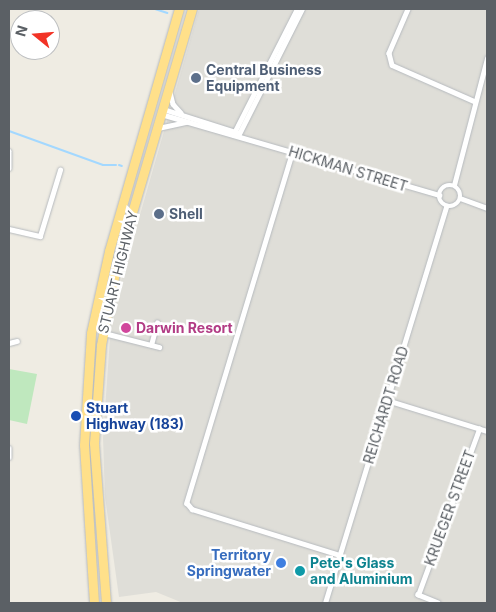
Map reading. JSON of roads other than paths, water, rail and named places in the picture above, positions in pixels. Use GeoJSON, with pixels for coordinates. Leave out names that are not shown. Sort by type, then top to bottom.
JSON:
{"type":"FeatureCollection","features":[{"type":"Feature","properties":{"kind":"highway","name":"STUART HIGHWAY"},"geometry":{"type":"LineString","coordinates":[[94,603],[89,353],[101,283],[179,9]]}},
{"type":"Feature","properties":{"kind":"highway","name":"STUART HIGHWAY"},"geometry":{"type":"LineString","coordinates":[[106,603],[90,465],[103,332],[116,267],[192,9]]}},
{"type":"Feature","properties":{"kind":"highway"},"geometry":{"type":"LineString","coordinates":[[132,173],[137,167],[152,115],[161,112],[154,96]]}},
{"type":"Feature","properties":{"kind":"highway"},"geometry":{"type":"LineString","coordinates":[[115,232],[128,198],[139,191]]}},
{"type":"Feature","properties":{"kind":"street"},"geometry":{"type":"LineString","coordinates":[[236,134],[297,9]]}},
{"type":"Feature","properties":{"kind":"street"},"geometry":{"type":"LineString","coordinates":[[236,134],[302,9]]}},
{"type":"Feature","properties":{"kind":"street"},"geometry":{"type":"LineString","coordinates":[[408,9],[389,53],[392,65],[474,101]]}},
{"type":"Feature","properties":{"kind":"street"},"geometry":{"type":"LineString","coordinates":[[454,186],[474,101],[487,58]]}},
{"type":"Feature","properties":{"kind":"street"},"geometry":{"type":"LineString","coordinates":[[171,79],[172,104],[187,117]]}},
{"type":"Feature","properties":{"kind":"street","name":"HICKMAN STREET"},"geometry":{"type":"LineString","coordinates":[[161,112],[193,123],[236,134]]}},
{"type":"Feature","properties":{"kind":"street","name":"HICKMAN STREET"},"geometry":{"type":"LineString","coordinates":[[161,112],[187,117],[292,152],[439,195]]}},
{"type":"Feature","properties":{"kind":"street","name":"HICKMAN STREET"},"geometry":{"type":"LineString","coordinates":[[157,128],[170,123],[193,123]]}},
{"type":"Feature","properties":{"kind":"street"},"geometry":{"type":"LineString","coordinates":[[9,152],[9,168]]}},
{"type":"Feature","properties":{"kind":"street"},"geometry":{"type":"LineString","coordinates":[[292,152],[187,503],[192,509],[340,555]]}},
{"type":"Feature","properties":{"kind":"street"},"geometry":{"type":"LineString","coordinates":[[9,229],[40,236],[60,170]]}},
{"type":"Feature","properties":{"kind":"street"},"geometry":{"type":"LineString","coordinates":[[454,186],[459,191],[460,198],[455,205],[446,206],[439,195],[442,188],[454,186]]}},
{"type":"Feature","properties":{"kind":"street"},"geometry":{"type":"LineString","coordinates":[[460,198],[487,208]]}},
{"type":"Feature","properties":{"kind":"street","name":"REICHARDT ROAD"},"geometry":{"type":"LineString","coordinates":[[325,603],[446,206]]}},
{"type":"Feature","properties":{"kind":"street"},"geometry":{"type":"LineString","coordinates":[[151,345],[157,323]]}},
{"type":"Feature","properties":{"kind":"street"},"geometry":{"type":"LineString","coordinates":[[103,332],[159,347]]}},
{"type":"Feature","properties":{"kind":"street"},"geometry":{"type":"LineString","coordinates":[[9,343],[17,341]]}},
{"type":"Feature","properties":{"kind":"street"},"geometry":{"type":"LineString","coordinates":[[387,400],[487,431]]}},
{"type":"Feature","properties":{"kind":"street","name":"KRUEGER STREET"},"geometry":{"type":"LineString","coordinates":[[438,603],[418,594],[479,429]]}},
{"type":"Feature","properties":{"kind":"street"},"geometry":{"type":"LineString","coordinates":[[9,448],[9,457]]}},
{"type":"Feature","properties":{"kind":"waterway"},"geometry":{"type":"LineString","coordinates":[[155,9],[167,13]]}},
{"type":"Feature","properties":{"kind":"waterway"},"geometry":{"type":"LineString","coordinates":[[9,131],[103,165],[116,165]]}},
{"type":"Feature","properties":{"kind":"place","name":"Central Business Equipment"},"geometry":{"type":"Point","coordinates":[196,78]}},
{"type":"Feature","properties":{"kind":"place","name":"Shell"},"geometry":{"type":"Point","coordinates":[159,214]}},
{"type":"Feature","properties":{"kind":"place","name":"Darwin Resort"},"geometry":{"type":"Point","coordinates":[126,328]}},
{"type":"Feature","properties":{"kind":"place","name":"Stuart Highway (183)"},"geometry":{"type":"Point","coordinates":[76,416]}},
{"type":"Feature","properties":{"kind":"place","name":"Territory Springwater"},"geometry":{"type":"Point","coordinates":[281,563]}},
{"type":"Feature","properties":{"kind":"place","name":"Pete's Glass and Aluminium"},"geometry":{"type":"Point","coordinates":[300,571]}}]}
